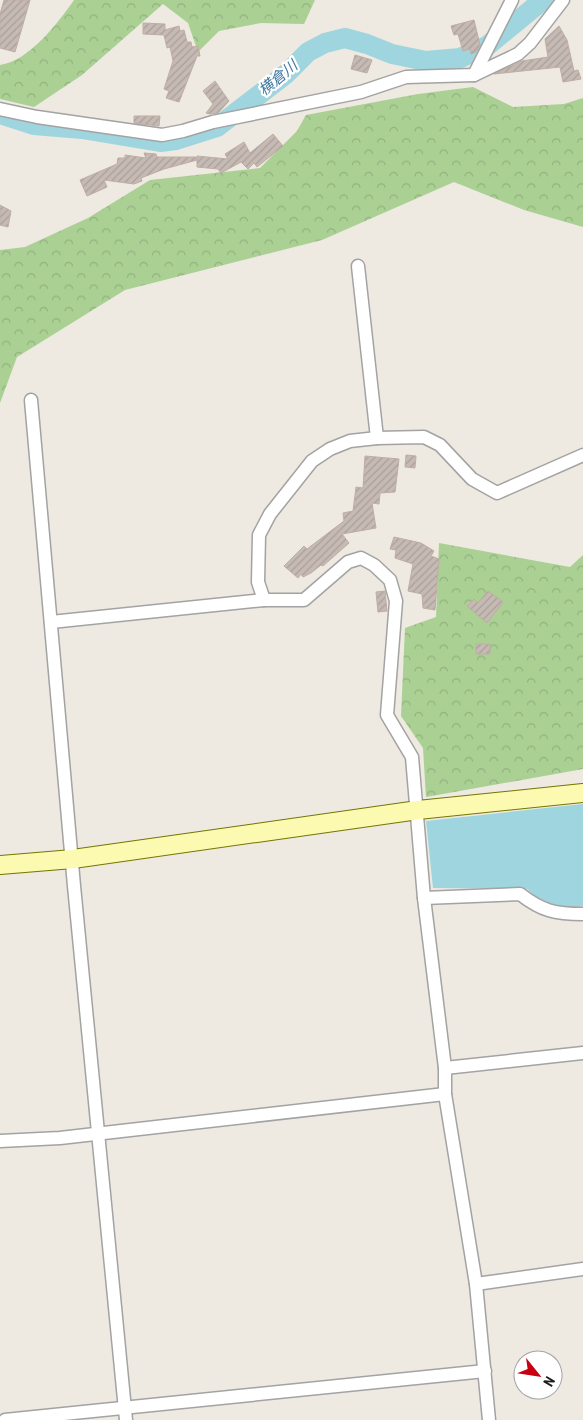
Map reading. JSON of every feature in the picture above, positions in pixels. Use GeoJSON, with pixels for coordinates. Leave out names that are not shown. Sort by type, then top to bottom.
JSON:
{"type":"FeatureCollection","features":[{"type":"Feature","properties":{"kind":"street"},"geometry":{"type":"LineString","coordinates":[[474,75],[512,0]]}},
{"type":"Feature","properties":{"kind":"street"},"geometry":{"type":"LineString","coordinates":[[0,109],[37,117],[162,135],[213,122],[361,92],[406,76],[474,75],[518,54],[530,44],[563,0]]}},
{"type":"Feature","properties":{"kind":"street"},"geometry":{"type":"LineString","coordinates":[[358,266],[377,438]]}},
{"type":"Feature","properties":{"kind":"street"},"geometry":{"type":"LineString","coordinates":[[31,400],[72,858],[126,1414]]}},
{"type":"Feature","properties":{"kind":"street"},"geometry":{"type":"LineString","coordinates":[[264,600],[258,582],[259,535],[270,514],[312,461],[330,449],[350,441],[377,438],[424,437],[440,445],[472,479],[497,494],[583,455]]}},
{"type":"Feature","properties":{"kind":"street"},"geometry":{"type":"LineString","coordinates":[[51,622],[264,600],[304,600],[348,562],[361,558],[374,565],[390,580],[396,601],[387,715],[412,756],[424,898],[445,1068],[445,1094],[476,1284],[489,1420]]}},
{"type":"Feature","properties":{"kind":"street"},"geometry":{"type":"LineString","coordinates":[[0,865],[72,858],[418,810],[583,793]]}},
{"type":"Feature","properties":{"kind":"street"},"geometry":{"type":"LineString","coordinates":[[424,898],[520,894],[536,907],[559,914],[583,914]]}},
{"type":"Feature","properties":{"kind":"street"},"geometry":{"type":"LineString","coordinates":[[445,1068],[583,1052]]}},
{"type":"Feature","properties":{"kind":"street"},"geometry":{"type":"LineString","coordinates":[[0,1141],[98,1134],[445,1094]]}},
{"type":"Feature","properties":{"kind":"street"},"geometry":{"type":"LineString","coordinates":[[476,1284],[583,1269]]}},
{"type":"Feature","properties":{"kind":"street"},"geometry":{"type":"LineString","coordinates":[[5,1420],[126,1414],[485,1371]]}},
{"type":"Feature","properties":{"kind":"green space"},"geometry":{"type":"Polygon","coordinates":[[[74,0],[315,0],[304,24],[261,23],[219,31],[198,52],[188,23],[163,4],[82,75],[34,107],[0,99],[0,65],[11,62],[32,49],[51,30],[74,0]]]}},
{"type":"Feature","properties":{"kind":"green space"},"geometry":{"type":"Polygon","coordinates":[[[473,87],[513,107],[564,104],[583,98],[583,227],[524,210],[454,182],[322,240],[125,290],[17,357],[0,403],[0,250],[25,247],[88,218],[150,180],[260,168],[297,131],[306,115],[418,94],[473,87]]]}},
{"type":"Feature","properties":{"kind":"green space"},"geometry":{"type":"Polygon","coordinates":[[[439,543],[570,567],[583,555],[583,769],[426,797],[423,748],[401,716],[405,628],[436,617],[439,543]]]}},
{"type":"Feature","properties":{"kind":"water"},"geometry":{"type":"Polygon","coordinates":[[[583,804],[583,906],[568,907],[553,904],[539,898],[527,889],[433,888],[426,821],[583,804]]]}},
{"type":"Feature","properties":{"kind":"building"},"geometry":{"type":"Polygon","coordinates":[[[4,0],[30,0],[15,52],[0,48],[0,14],[4,0]]]}},
{"type":"Feature","properties":{"kind":"building"},"geometry":{"type":"Polygon","coordinates":[[[474,20],[480,45],[476,52],[471,54],[470,49],[463,51],[458,34],[454,35],[451,26],[474,20]]]}},
{"type":"Feature","properties":{"kind":"building"},"geometry":{"type":"Polygon","coordinates":[[[143,23],[165,24],[165,30],[179,26],[180,31],[184,30],[187,42],[191,42],[192,47],[198,46],[200,56],[197,56],[179,102],[166,98],[169,91],[164,89],[173,61],[170,47],[167,48],[164,35],[143,34],[143,23]]]}},
{"type":"Feature","properties":{"kind":"building"},"geometry":{"type":"Polygon","coordinates":[[[559,26],[567,40],[574,71],[578,70],[581,79],[563,82],[560,67],[494,74],[522,61],[548,57],[545,39],[559,26]]]}},
{"type":"Feature","properties":{"kind":"building"},"geometry":{"type":"Polygon","coordinates":[[[355,55],[372,60],[367,73],[351,69],[355,55]]]}},
{"type":"Feature","properties":{"kind":"building"},"geometry":{"type":"Polygon","coordinates":[[[215,81],[229,101],[218,113],[210,114],[206,113],[213,104],[203,91],[215,81]]]}},
{"type":"Feature","properties":{"kind":"building"},"geometry":{"type":"Polygon","coordinates":[[[134,116],[160,116],[159,126],[134,123],[134,116]]]}},
{"type":"Feature","properties":{"kind":"building"},"geometry":{"type":"Polygon","coordinates":[[[273,134],[283,146],[257,167],[254,163],[248,169],[241,162],[221,173],[218,169],[197,167],[197,156],[228,159],[225,154],[244,142],[250,153],[273,134]]]}},
{"type":"Feature","properties":{"kind":"building"},"geometry":{"type":"Polygon","coordinates":[[[144,153],[156,154],[157,157],[196,157],[197,160],[164,169],[141,178],[142,181],[134,184],[104,180],[107,187],[87,196],[80,180],[117,164],[118,158],[125,158],[125,155],[146,158],[144,153]]]}},
{"type":"Feature","properties":{"kind":"building"},"geometry":{"type":"Polygon","coordinates":[[[0,205],[11,211],[8,227],[0,225],[0,205]]]}},
{"type":"Feature","properties":{"kind":"building"},"geometry":{"type":"Polygon","coordinates":[[[406,455],[416,456],[415,468],[405,467],[406,455]]]}},
{"type":"Feature","properties":{"kind":"building"},"geometry":{"type":"Polygon","coordinates":[[[365,456],[399,459],[395,492],[380,493],[379,504],[372,503],[376,528],[342,534],[349,543],[323,566],[321,565],[303,577],[301,574],[298,578],[284,566],[304,546],[307,549],[344,521],[343,513],[353,511],[356,487],[363,488],[365,456]]]}},
{"type":"Feature","properties":{"kind":"building"},"geometry":{"type":"Polygon","coordinates":[[[394,537],[421,543],[434,551],[431,556],[439,559],[435,610],[423,608],[422,594],[408,591],[413,564],[395,558],[396,550],[390,549],[394,537]]]}},
{"type":"Feature","properties":{"kind":"building"},"geometry":{"type":"Polygon","coordinates":[[[385,591],[387,611],[378,612],[376,592],[385,591]]]}},
{"type":"Feature","properties":{"kind":"building"},"geometry":{"type":"Polygon","coordinates":[[[488,591],[503,602],[487,623],[467,606],[474,599],[478,603],[488,591]]]}},
{"type":"Feature","properties":{"kind":"building"},"geometry":{"type":"Polygon","coordinates":[[[476,644],[490,644],[490,654],[476,654],[476,644]]]}},
{"type":"Feature","properties":{"kind":"waterway","name":"横倉川"},"geometry":{"type":"LineString","coordinates":[[0,114],[34,125],[82,129],[160,142],[176,140],[217,127],[286,74],[308,52],[325,43],[345,38],[392,54],[426,61],[460,58],[487,46],[543,0]]}}]}
